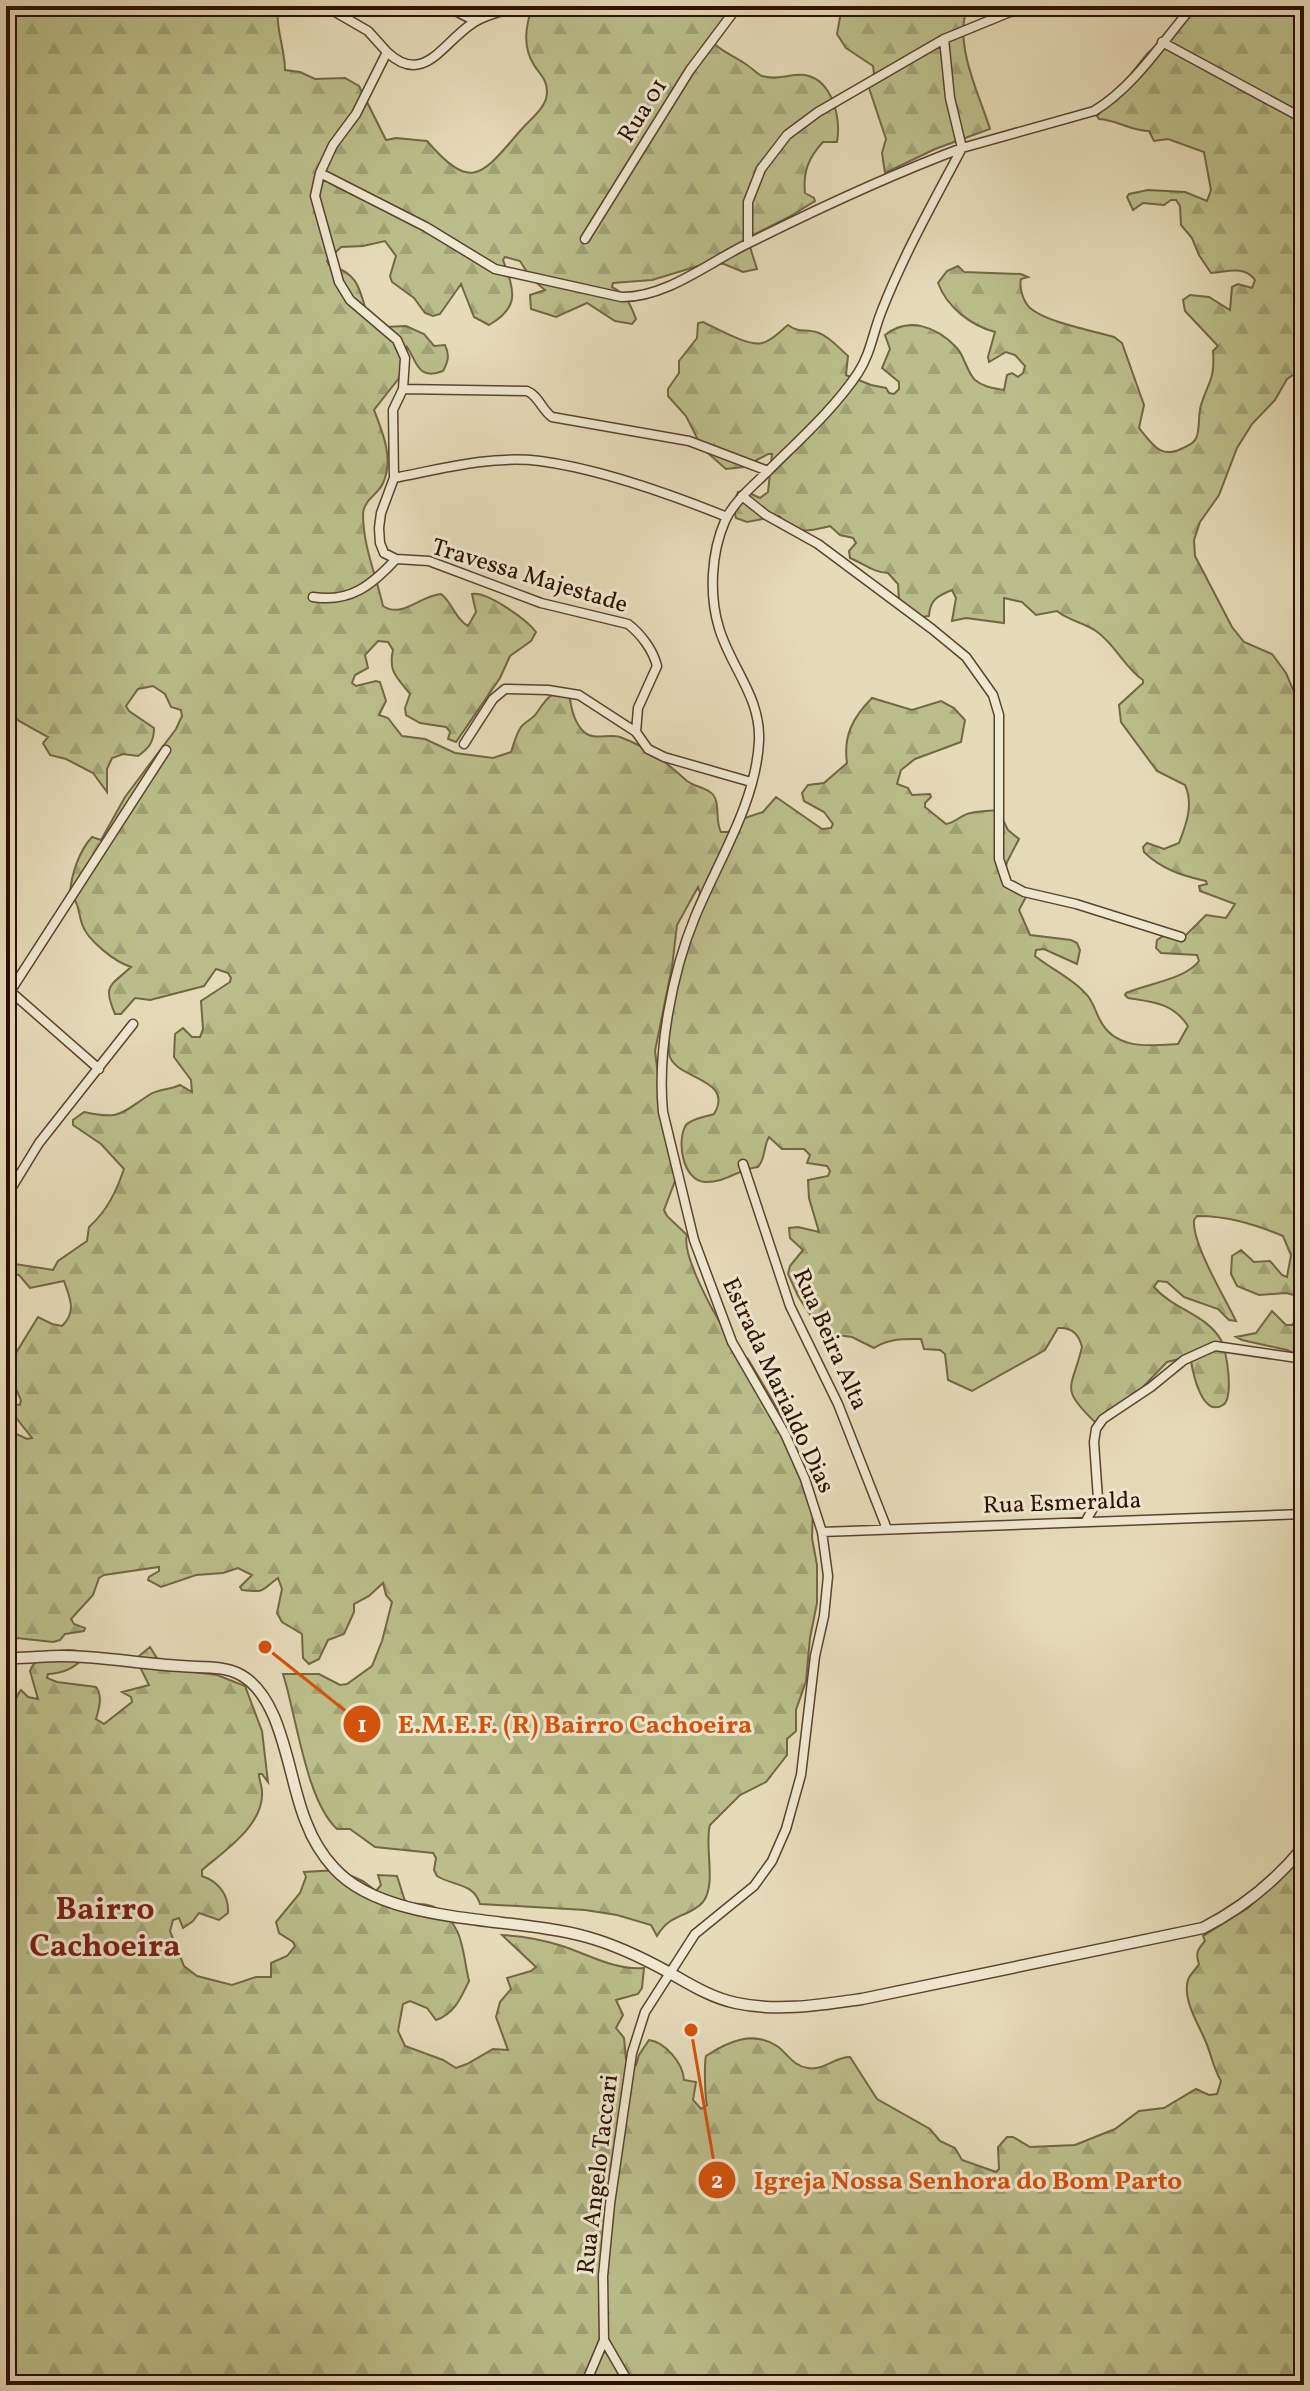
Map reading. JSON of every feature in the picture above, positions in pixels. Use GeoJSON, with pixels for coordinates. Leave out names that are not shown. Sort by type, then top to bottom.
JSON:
{"type":"FeatureCollection","features":[{"type":"Feature","properties":{"kind":"street"},"geometry":{"type":"LineString","coordinates":[[325,6],[368,31],[398,63],[416,67],[427,62],[475,21],[520,6]]}},
{"type":"Feature","properties":{"kind":"street"},"geometry":{"type":"LineString","coordinates":[[446,6],[475,21]]}},
{"type":"Feature","properties":{"kind":"street","name":"Rua 01"},"geometry":{"type":"LineString","coordinates":[[585,239],[690,70],[738,6]]}},
{"type":"Feature","properties":{"kind":"street"},"geometry":{"type":"LineString","coordinates":[[993,6],[1010,12]]}},
{"type":"Feature","properties":{"kind":"street"},"geometry":{"type":"LineString","coordinates":[[748,243],[748,202],[761,169],[787,135],[818,112],[944,39],[1010,12],[1056,6]]}},
{"type":"Feature","properties":{"kind":"street"},"geometry":{"type":"LineString","coordinates":[[320,173],[426,227],[495,269],[621,297],[639,297],[658,291],[748,243],[910,167],[962,148],[1094,111],[1130,84],[1193,6]]}},
{"type":"Feature","properties":{"kind":"street"},"geometry":{"type":"LineString","coordinates":[[944,39],[950,98],[962,148]]}},
{"type":"Feature","properties":{"kind":"street"},"geometry":{"type":"LineString","coordinates":[[1162,42],[1304,119]]}},
{"type":"Feature","properties":{"kind":"street"},"geometry":{"type":"LineString","coordinates":[[387,52],[356,114],[333,145],[320,173],[315,196],[339,282],[350,300],[397,340],[405,358],[403,389],[393,410],[394,478],[379,528],[384,553],[396,559]]}},
{"type":"Feature","properties":{"kind":"street","name":"Estrada Marialdo Dias"},"geometry":{"type":"LineString","coordinates":[[670,1973],[695,1934],[754,1886],[772,1861],[786,1829],[801,1775],[828,1576],[822,1532],[805,1479],[732,1342],[694,1240],[662,1102],[671,992],[680,957],[741,817],[759,741],[751,693],[719,629],[714,601],[716,552],[727,517],[742,496],[833,404],[860,371],[869,354],[881,313],[921,224],[962,148]]}},
{"type":"Feature","properties":{"kind":"street"},"geometry":{"type":"LineString","coordinates":[[403,389],[527,391],[535,394],[545,412],[552,417],[689,441],[768,471]]}},
{"type":"Feature","properties":{"kind":"street"},"geometry":{"type":"LineString","coordinates":[[394,478],[483,461],[539,461],[678,497],[727,517]]}},
{"type":"Feature","properties":{"kind":"street"},"geometry":{"type":"LineString","coordinates":[[742,496],[766,515],[818,544],[932,629],[966,657],[982,676],[993,695],[999,715],[999,859],[1007,883],[1024,892],[1076,904],[1181,937]]}},
{"type":"Feature","properties":{"kind":"street","name":"Travessa Majestade"},"geometry":{"type":"LineString","coordinates":[[313,597],[326,599],[353,595],[368,586],[396,559],[429,561],[541,603],[628,624],[651,650],[657,666],[638,708],[636,732]]}},
{"type":"Feature","properties":{"kind":"street"},"geometry":{"type":"LineString","coordinates":[[464,744],[493,699],[505,689],[566,692],[579,695],[636,732],[648,749],[664,757],[751,782]]}},
{"type":"Feature","properties":{"kind":"street"},"geometry":{"type":"LineString","coordinates":[[99,1069],[8,995],[166,750]]}},
{"type":"Feature","properties":{"kind":"street"},"geometry":{"type":"LineString","coordinates":[[6,1197],[39,1143],[133,1024]]}},
{"type":"Feature","properties":{"kind":"street","name":"Rua Beira Alta"},"geometry":{"type":"LineString","coordinates":[[743,1164],[790,1306],[838,1404],[887,1529]]}},
{"type":"Feature","properties":{"kind":"street"},"geometry":{"type":"LineString","coordinates":[[1086,1521],[1098,1499],[1094,1442],[1096,1429],[1103,1419],[1184,1360],[1215,1346],[1304,1359]]}},
{"type":"Feature","properties":{"kind":"street","name":"Rua Esmeralda"},"geometry":{"type":"LineString","coordinates":[[822,1532],[1304,1514]]}},
{"type":"Feature","properties":{"kind":"street"},"geometry":{"type":"LineString","coordinates":[[6,1658],[93,1657],[216,1668],[241,1675],[260,1694],[274,1720],[305,1820],[320,1849],[335,1869],[361,1890],[389,1903],[420,1910],[585,1936],[628,1951],[699,1990],[761,2008],[805,2007],[862,1999],[1203,1928],[1232,1913],[1265,1887],[1304,1846]]}},
{"type":"Feature","properties":{"kind":"street","name":"Rua Angelo Taccari"},"geometry":{"type":"LineString","coordinates":[[585,2385],[604,2340],[603,2276],[610,2204],[632,2053],[645,2012],[670,1973]]}},
{"type":"Feature","properties":{"kind":"street"},"geometry":{"type":"LineString","coordinates":[[604,2340],[630,2385]]}},
{"type":"Feature","properties":{"kind":"green space"},"geometry":{"type":"Polygon","coordinates":[[[6,6],[279,6],[285,70],[315,79],[345,78],[359,86],[386,140],[427,141],[455,168],[476,172],[496,158],[537,113],[546,98],[546,84],[530,58],[527,43],[532,6],[737,6],[711,41],[762,76],[805,75],[815,78],[828,92],[838,123],[837,142],[823,142],[808,166],[805,193],[815,201],[753,235],[750,247],[757,269],[743,272],[724,264],[708,263],[652,280],[613,283],[612,287],[625,297],[632,309],[636,319],[632,324],[615,321],[587,303],[556,317],[531,309],[530,295],[545,290],[531,278],[520,261],[505,257],[503,260],[512,297],[506,311],[489,325],[474,317],[461,284],[440,314],[433,316],[425,313],[414,298],[392,282],[390,276],[396,256],[385,241],[341,247],[327,261],[329,265],[347,273],[357,284],[368,318],[385,327],[406,326],[424,334],[434,346],[445,345],[448,352],[443,371],[428,373],[419,368],[407,347],[399,378],[374,410],[386,446],[388,465],[383,483],[363,514],[367,549],[383,606],[397,610],[441,594],[468,626],[476,612],[472,594],[479,594],[506,607],[536,632],[531,641],[510,656],[500,678],[456,742],[448,739],[450,732],[446,727],[420,723],[406,715],[410,694],[395,674],[393,650],[388,642],[378,641],[365,655],[368,668],[355,675],[352,683],[356,686],[380,682],[386,701],[379,715],[388,718],[402,736],[425,739],[455,753],[493,758],[511,752],[521,727],[550,696],[564,695],[570,699],[578,725],[588,735],[616,736],[639,745],[687,781],[710,792],[716,800],[721,832],[728,832],[745,818],[763,812],[776,797],[822,829],[831,828],[833,824],[824,812],[804,801],[802,793],[808,785],[824,783],[847,763],[848,736],[865,705],[872,698],[912,710],[941,701],[954,708],[965,720],[961,742],[915,759],[901,770],[897,784],[908,788],[912,795],[930,794],[925,807],[946,824],[968,814],[998,810],[1008,830],[1019,839],[1007,862],[1004,876],[1027,895],[1019,910],[1030,935],[1071,940],[1077,943],[1080,950],[1077,964],[1044,949],[1036,950],[1035,956],[1080,988],[1090,999],[1106,1030],[1114,1037],[1134,1044],[1156,1045],[1178,1044],[1188,1026],[1169,1008],[1128,998],[1126,993],[1176,977],[1193,967],[1199,961],[1197,955],[1161,953],[1156,948],[1157,940],[1163,936],[1185,936],[1206,915],[1226,918],[1235,904],[1200,891],[1199,886],[1207,884],[1206,881],[1173,871],[1144,852],[1143,847],[1147,843],[1164,849],[1179,843],[1189,807],[1185,785],[1157,771],[1121,722],[1119,705],[1143,680],[1103,636],[1057,611],[1036,615],[1022,602],[1004,598],[1004,623],[966,618],[952,621],[956,598],[952,590],[935,599],[929,616],[922,617],[899,600],[898,584],[888,573],[850,558],[849,551],[856,543],[853,538],[840,535],[830,526],[797,529],[779,516],[747,522],[736,518],[733,505],[738,492],[745,491],[760,498],[768,492],[772,454],[744,467],[726,469],[702,448],[686,416],[668,396],[668,389],[679,373],[679,361],[697,338],[698,323],[703,322],[756,343],[769,340],[788,325],[816,332],[831,340],[848,356],[846,375],[886,388],[894,394],[899,389],[899,382],[882,368],[890,349],[885,335],[904,326],[922,326],[932,329],[956,347],[975,380],[985,386],[1004,390],[1007,375],[1012,373],[1018,377],[1025,366],[1015,355],[1006,352],[989,362],[995,332],[968,320],[947,300],[938,283],[947,271],[958,266],[964,272],[1021,274],[1028,277],[1021,279],[1021,286],[1030,308],[1047,318],[1114,337],[1122,343],[1144,405],[1139,428],[1153,445],[1163,451],[1175,451],[1190,445],[1197,436],[1201,405],[1212,374],[1213,351],[1218,346],[1185,311],[1183,300],[1190,295],[1209,297],[1230,310],[1232,287],[1238,284],[1252,288],[1255,280],[1240,271],[1211,273],[1192,238],[1181,225],[1180,206],[1176,200],[1164,205],[1143,203],[1133,210],[1127,197],[1148,190],[1185,192],[1207,201],[1211,190],[1204,152],[1168,139],[1154,141],[1149,131],[1097,116],[1147,54],[1174,29],[1182,6],[1304,6],[1304,368],[1287,379],[1275,400],[1252,424],[1237,448],[1219,495],[1200,522],[1194,540],[1195,556],[1232,627],[1244,642],[1272,654],[1286,673],[1297,699],[1304,736],[1304,1365],[1302,1357],[1287,1350],[1236,1337],[1256,1333],[1272,1311],[1286,1325],[1292,1325],[1297,1318],[1298,1307],[1294,1295],[1259,1295],[1237,1286],[1231,1274],[1232,1256],[1241,1250],[1254,1262],[1270,1261],[1287,1277],[1291,1255],[1283,1236],[1241,1222],[1208,1216],[1197,1216],[1194,1220],[1198,1243],[1236,1321],[1229,1320],[1218,1309],[1184,1297],[1167,1282],[1158,1281],[1154,1287],[1207,1324],[1221,1340],[1229,1384],[1223,1405],[1216,1407],[1204,1400],[1196,1384],[1191,1361],[1183,1358],[1167,1362],[1142,1388],[1105,1414],[1097,1424],[1072,1395],[1072,1381],[1082,1347],[1077,1335],[1067,1329],[1058,1328],[1045,1350],[972,1391],[948,1380],[945,1354],[940,1350],[924,1349],[921,1339],[891,1341],[874,1348],[852,1337],[822,1333],[788,1274],[790,1266],[803,1250],[790,1238],[789,1228],[819,1232],[809,1198],[808,1180],[828,1176],[830,1171],[827,1166],[807,1163],[810,1155],[804,1149],[782,1149],[769,1137],[758,1167],[719,1180],[697,1180],[691,1175],[684,1159],[682,1141],[686,1125],[714,1114],[719,1102],[717,1093],[710,1086],[680,1069],[669,1053],[670,1014],[700,893],[698,887],[677,925],[655,1051],[662,1107],[676,1157],[675,1181],[664,1210],[687,1235],[686,1244],[694,1269],[731,1345],[748,1359],[787,1425],[784,1423],[781,1428],[813,1508],[817,1603],[806,1681],[796,1710],[796,1731],[787,1739],[787,1755],[766,1782],[740,1795],[710,1825],[707,1894],[698,1907],[668,1923],[657,1936],[651,1925],[617,1915],[585,1910],[480,1904],[473,1892],[437,1876],[433,1853],[375,1847],[350,1829],[337,1829],[326,1816],[303,1756],[283,1674],[319,1674],[340,1685],[347,1684],[372,1666],[392,1602],[386,1595],[383,1583],[354,1604],[354,1612],[344,1634],[328,1640],[319,1659],[309,1664],[303,1658],[302,1634],[282,1622],[277,1613],[282,1589],[278,1578],[260,1591],[242,1590],[240,1587],[252,1575],[238,1568],[223,1573],[196,1575],[161,1587],[148,1580],[159,1571],[159,1567],[104,1575],[99,1578],[93,1595],[71,1619],[74,1624],[85,1628],[84,1631],[65,1634],[53,1642],[17,1638],[6,1656],[6,1429],[27,1439],[32,1438],[10,1410],[11,1404],[20,1405],[21,1400],[6,1378],[11,1372],[16,1353],[38,1317],[62,1326],[71,1305],[64,1281],[30,1288],[19,1275],[6,1273],[6,1267],[15,1264],[53,1270],[58,1261],[87,1241],[89,1227],[110,1201],[124,1169],[101,1144],[73,1125],[73,1120],[84,1112],[119,1114],[153,1093],[180,1085],[192,1092],[191,1080],[174,1057],[175,1034],[183,1028],[192,1037],[200,1037],[203,1029],[201,1001],[230,982],[231,978],[228,973],[216,969],[204,986],[150,1000],[135,998],[121,1014],[115,1014],[109,991],[131,967],[95,943],[85,930],[77,904],[70,894],[74,871],[83,849],[92,837],[101,840],[125,797],[176,729],[182,716],[181,710],[171,707],[165,694],[153,686],[138,689],[126,706],[154,728],[152,741],[138,756],[123,754],[112,758],[107,769],[107,792],[93,773],[66,759],[50,755],[43,743],[48,737],[19,721],[6,708],[6,681],[11,676],[6,670],[6,6]]]}},
{"type":"Feature","properties":{"kind":"green space"},"geometry":{"type":"Polygon","coordinates":[[[842,6],[980,6],[965,15],[964,43],[970,72],[990,129],[935,149],[885,173],[882,153],[886,139],[867,82],[874,74],[873,66],[846,48],[837,34],[842,6]]]}},
{"type":"Feature","properties":{"kind":"green space"},"geometry":{"type":"Polygon","coordinates":[[[150,1647],[163,1668],[217,1675],[245,1686],[262,1731],[268,1782],[259,1774],[262,1792],[257,1815],[231,1846],[202,1870],[202,1876],[222,1890],[228,1913],[219,1920],[199,1913],[183,1928],[179,1918],[173,1920],[170,1931],[184,1966],[197,1976],[232,1985],[256,1977],[271,1977],[271,1963],[287,1956],[295,1946],[279,1933],[276,1922],[300,1893],[306,1877],[304,1872],[338,1870],[363,1881],[376,1891],[381,1885],[378,1875],[397,1876],[405,1901],[432,1906],[452,1923],[461,1941],[469,1981],[452,2010],[436,2020],[427,2008],[410,2001],[403,2004],[398,2031],[405,2046],[456,2068],[493,2049],[508,2050],[496,2017],[500,2002],[511,1989],[507,1978],[536,1967],[502,1935],[538,1939],[611,1964],[644,1968],[642,1988],[638,1994],[616,2000],[623,2015],[616,2028],[624,2038],[626,2059],[636,2065],[649,2040],[667,2049],[677,2060],[684,2080],[696,2082],[693,2100],[701,2109],[707,2105],[706,2056],[731,2042],[750,2038],[768,2041],[794,2062],[808,2068],[819,2068],[850,2057],[877,2099],[930,2129],[940,2141],[955,2148],[962,2160],[996,2172],[999,2169],[998,2147],[1007,2137],[1030,2147],[1075,2145],[1115,2129],[1139,2111],[1164,2108],[1196,2089],[1209,2095],[1217,2094],[1221,2081],[1187,1995],[1188,1980],[1199,1964],[1197,1954],[1205,1941],[1203,1936],[1248,1908],[1304,1853],[1304,1913],[1299,1929],[1304,1933],[1304,2385],[6,2385],[6,1763],[10,1763],[12,1714],[21,1690],[28,1697],[38,1699],[30,1671],[39,1659],[52,1652],[75,1651],[82,1652],[84,1657],[68,1670],[48,1674],[47,1678],[96,1687],[100,1698],[96,1719],[104,1724],[132,1702],[131,1697],[122,1692],[149,1685],[137,1661],[150,1647]]]}},
{"type":"Feature","properties":{"kind":"green space"},"geometry":{"type":"Polygon","coordinates":[[[6,1656],[10,1671],[6,1678],[6,1656]]]}},
{"type":"Feature","properties":{"kind":"place","name":"E.M.E.F. (R) Bairro Cachoeira"},"geometry":{"type":"Point","coordinates":[265,1647]}},
{"type":"Feature","properties":{"kind":"place","name":"Igreja Nossa Senhora do Bom Parto"},"geometry":{"type":"Point","coordinates":[691,2030]}},
{"type":"Feature","properties":{"kind":"district","name":"Bairro Cachoeira"},"geometry":{"type":"Point","coordinates":[105,1926]}}]}
